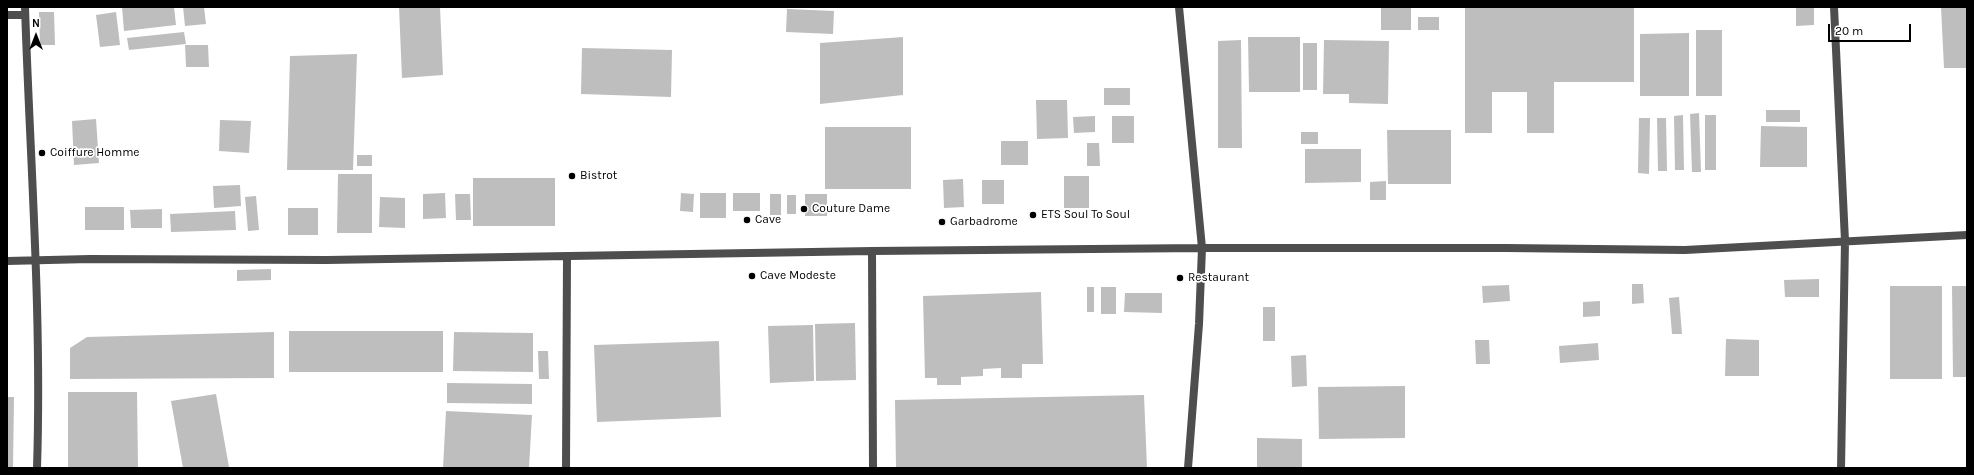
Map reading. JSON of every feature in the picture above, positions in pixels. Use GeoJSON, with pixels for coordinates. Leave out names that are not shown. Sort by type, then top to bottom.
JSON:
{"type":"FeatureCollection","features":[{"type":"Feature","properties":{"kind":"street"},"geometry":{"type":"LineString","coordinates":[[1179,7],[1202,248],[1200,324],[1188,468]]}},
{"type":"Feature","properties":{"kind":"street"},"geometry":{"type":"LineString","coordinates":[[1834,7],[1845,241],[1841,468]]}},
{"type":"Feature","properties":{"kind":"street"},"geometry":{"type":"LineString","coordinates":[[7,15],[25,11],[34,260],[38,312],[37,468]]}},
{"type":"Feature","properties":{"kind":"street"},"geometry":{"type":"LineString","coordinates":[[7,260],[327,260],[872,251],[1202,248],[1506,248],[1685,250],[1967,235]]}},
{"type":"Feature","properties":{"kind":"street"},"geometry":{"type":"LineString","coordinates":[[872,251],[874,468]]}},
{"type":"Feature","properties":{"kind":"street"},"geometry":{"type":"LineString","coordinates":[[566,468],[567,257]]}},
{"type":"Feature","properties":{"kind":"building"},"geometry":{"type":"Polygon","coordinates":[[[122,7],[174,7],[176,25],[124,31],[122,7]]]}},
{"type":"Feature","properties":{"kind":"building"},"geometry":{"type":"Polygon","coordinates":[[[183,7],[204,7],[206,24],[185,26],[183,7]]]}},
{"type":"Feature","properties":{"kind":"building"},"geometry":{"type":"Polygon","coordinates":[[[399,7],[440,7],[443,75],[402,78],[399,7]]]}},
{"type":"Feature","properties":{"kind":"building"},"geometry":{"type":"Polygon","coordinates":[[[1381,7],[1411,7],[1411,30],[1381,30],[1381,7]]]}},
{"type":"Feature","properties":{"kind":"building"},"geometry":{"type":"Polygon","coordinates":[[[1465,7],[1634,7],[1634,82],[1554,82],[1554,133],[1527,133],[1527,92],[1492,92],[1492,133],[1465,133],[1465,7]]]}},
{"type":"Feature","properties":{"kind":"building"},"geometry":{"type":"Polygon","coordinates":[[[1796,7],[1814,7],[1814,25],[1796,26],[1796,7]]]}},
{"type":"Feature","properties":{"kind":"building"},"geometry":{"type":"Polygon","coordinates":[[[1941,7],[1967,7],[1967,68],[1944,68],[1941,7]]]}},
{"type":"Feature","properties":{"kind":"building"},"geometry":{"type":"Polygon","coordinates":[[[787,9],[834,11],[833,34],[786,32],[787,9]]]}},
{"type":"Feature","properties":{"kind":"building"},"geometry":{"type":"Polygon","coordinates":[[[39,12],[54,12],[55,45],[40,45],[39,12]]]}},
{"type":"Feature","properties":{"kind":"building"},"geometry":{"type":"Polygon","coordinates":[[[116,12],[120,45],[100,47],[96,15],[116,12]]]}},
{"type":"Feature","properties":{"kind":"building"},"geometry":{"type":"Polygon","coordinates":[[[1418,17],[1439,17],[1439,30],[1418,30],[1418,17]]]}},
{"type":"Feature","properties":{"kind":"building"},"geometry":{"type":"Polygon","coordinates":[[[1696,30],[1722,30],[1722,96],[1696,96],[1696,30]]]}},
{"type":"Feature","properties":{"kind":"building"},"geometry":{"type":"Polygon","coordinates":[[[184,32],[186,44],[129,50],[127,38],[184,32]]]}},
{"type":"Feature","properties":{"kind":"building"},"geometry":{"type":"Polygon","coordinates":[[[1689,33],[1689,96],[1640,96],[1640,34],[1689,33]]]}},
{"type":"Feature","properties":{"kind":"building"},"geometry":{"type":"Polygon","coordinates":[[[903,37],[903,95],[820,104],[820,43],[903,37]]]}},
{"type":"Feature","properties":{"kind":"building"},"geometry":{"type":"Polygon","coordinates":[[[1248,37],[1300,37],[1300,92],[1249,92],[1248,37]]]}},
{"type":"Feature","properties":{"kind":"building"},"geometry":{"type":"Polygon","coordinates":[[[1241,40],[1242,148],[1218,148],[1218,41],[1241,40]]]}},
{"type":"Feature","properties":{"kind":"building"},"geometry":{"type":"Polygon","coordinates":[[[1324,40],[1389,41],[1388,104],[1349,103],[1349,94],[1323,94],[1324,40]]]}},
{"type":"Feature","properties":{"kind":"building"},"geometry":{"type":"Polygon","coordinates":[[[1303,43],[1317,43],[1317,90],[1303,90],[1303,43]]]}},
{"type":"Feature","properties":{"kind":"building"},"geometry":{"type":"Polygon","coordinates":[[[185,45],[208,45],[209,67],[186,67],[185,45]]]}},
{"type":"Feature","properties":{"kind":"building"},"geometry":{"type":"Polygon","coordinates":[[[582,48],[672,50],[671,97],[581,94],[582,48]]]}},
{"type":"Feature","properties":{"kind":"building"},"geometry":{"type":"Polygon","coordinates":[[[357,54],[353,170],[287,170],[290,56],[357,54]]]}},
{"type":"Feature","properties":{"kind":"building"},"geometry":{"type":"Polygon","coordinates":[[[1104,88],[1130,88],[1130,105],[1104,105],[1104,88]]]}},
{"type":"Feature","properties":{"kind":"building"},"geometry":{"type":"Polygon","coordinates":[[[1036,100],[1067,100],[1068,138],[1037,139],[1036,100]]]}},
{"type":"Feature","properties":{"kind":"building"},"geometry":{"type":"Polygon","coordinates":[[[1766,110],[1800,110],[1800,122],[1766,122],[1766,110]]]}},
{"type":"Feature","properties":{"kind":"building"},"geometry":{"type":"Polygon","coordinates":[[[1699,113],[1701,172],[1692,172],[1690,114],[1699,113]]]}},
{"type":"Feature","properties":{"kind":"building"},"geometry":{"type":"Polygon","coordinates":[[[1683,115],[1684,170],[1675,170],[1674,116],[1683,115]]]}},
{"type":"Feature","properties":{"kind":"building"},"geometry":{"type":"Polygon","coordinates":[[[1705,115],[1716,115],[1716,170],[1705,170],[1705,115]]]}},
{"type":"Feature","properties":{"kind":"building"},"geometry":{"type":"Polygon","coordinates":[[[1095,116],[1095,132],[1074,133],[1073,117],[1095,116]]]}},
{"type":"Feature","properties":{"kind":"building"},"geometry":{"type":"Polygon","coordinates":[[[1112,116],[1134,116],[1134,143],[1112,143],[1112,116]]]}},
{"type":"Feature","properties":{"kind":"building"},"geometry":{"type":"Polygon","coordinates":[[[1639,118],[1650,118],[1649,174],[1638,173],[1639,118]]]}},
{"type":"Feature","properties":{"kind":"building"},"geometry":{"type":"Polygon","coordinates":[[[1657,118],[1666,118],[1667,171],[1658,171],[1657,118]]]}},
{"type":"Feature","properties":{"kind":"building"},"geometry":{"type":"Polygon","coordinates":[[[96,119],[99,163],[74,165],[72,121],[96,119]]]}},
{"type":"Feature","properties":{"kind":"building"},"geometry":{"type":"Polygon","coordinates":[[[220,120],[251,121],[249,153],[219,151],[220,120]]]}},
{"type":"Feature","properties":{"kind":"building"},"geometry":{"type":"Polygon","coordinates":[[[1761,126],[1807,127],[1807,167],[1760,167],[1761,126]]]}},
{"type":"Feature","properties":{"kind":"building"},"geometry":{"type":"Polygon","coordinates":[[[825,127],[911,127],[911,189],[825,189],[825,127]]]}},
{"type":"Feature","properties":{"kind":"building"},"geometry":{"type":"Polygon","coordinates":[[[1387,130],[1451,130],[1451,184],[1388,184],[1387,130]]]}},
{"type":"Feature","properties":{"kind":"building"},"geometry":{"type":"Polygon","coordinates":[[[1301,132],[1318,132],[1318,144],[1301,144],[1301,132]]]}},
{"type":"Feature","properties":{"kind":"building"},"geometry":{"type":"Polygon","coordinates":[[[1001,141],[1028,141],[1028,165],[1001,165],[1001,141]]]}},
{"type":"Feature","properties":{"kind":"building"},"geometry":{"type":"Polygon","coordinates":[[[1087,143],[1099,143],[1100,166],[1087,166],[1087,143]]]}},
{"type":"Feature","properties":{"kind":"building"},"geometry":{"type":"Polygon","coordinates":[[[1305,149],[1361,149],[1361,182],[1305,183],[1305,149]]]}},
{"type":"Feature","properties":{"kind":"building"},"geometry":{"type":"Polygon","coordinates":[[[357,155],[372,155],[372,166],[357,166],[357,155]]]}},
{"type":"Feature","properties":{"kind":"building"},"geometry":{"type":"Polygon","coordinates":[[[338,174],[372,174],[372,233],[337,233],[338,174]]]}},
{"type":"Feature","properties":{"kind":"building"},"geometry":{"type":"Polygon","coordinates":[[[1064,176],[1089,176],[1089,208],[1064,208],[1064,176]]]}},
{"type":"Feature","properties":{"kind":"building"},"geometry":{"type":"Polygon","coordinates":[[[473,178],[555,178],[555,226],[473,226],[473,178]]]}},
{"type":"Feature","properties":{"kind":"building"},"geometry":{"type":"Polygon","coordinates":[[[963,179],[964,207],[944,208],[943,180],[963,179]]]}},
{"type":"Feature","properties":{"kind":"building"},"geometry":{"type":"Polygon","coordinates":[[[982,180],[1004,180],[1004,204],[982,204],[982,180]]]}},
{"type":"Feature","properties":{"kind":"building"},"geometry":{"type":"Polygon","coordinates":[[[1386,181],[1386,200],[1370,200],[1370,182],[1386,181]]]}},
{"type":"Feature","properties":{"kind":"building"},"geometry":{"type":"Polygon","coordinates":[[[240,185],[241,206],[214,208],[213,186],[240,185]]]}},
{"type":"Feature","properties":{"kind":"building"},"geometry":{"type":"Polygon","coordinates":[[[445,193],[446,218],[423,219],[423,194],[445,193]]]}},
{"type":"Feature","properties":{"kind":"building"},"geometry":{"type":"Polygon","coordinates":[[[681,193],[694,194],[693,212],[680,211],[681,193]]]}},
{"type":"Feature","properties":{"kind":"building"},"geometry":{"type":"Polygon","coordinates":[[[700,193],[726,193],[726,218],[700,218],[700,193]]]}},
{"type":"Feature","properties":{"kind":"building"},"geometry":{"type":"Polygon","coordinates":[[[733,193],[760,193],[760,211],[733,211],[733,193]]]}},
{"type":"Feature","properties":{"kind":"building"},"geometry":{"type":"Polygon","coordinates":[[[455,194],[470,194],[471,220],[456,220],[455,194]]]}},
{"type":"Feature","properties":{"kind":"building"},"geometry":{"type":"Polygon","coordinates":[[[770,194],[781,194],[781,215],[770,215],[770,194]]]}},
{"type":"Feature","properties":{"kind":"building"},"geometry":{"type":"Polygon","coordinates":[[[805,194],[827,194],[827,216],[805,216],[805,194]]]}},
{"type":"Feature","properties":{"kind":"building"},"geometry":{"type":"Polygon","coordinates":[[[787,195],[796,195],[796,214],[787,214],[787,195]]]}},
{"type":"Feature","properties":{"kind":"building"},"geometry":{"type":"Polygon","coordinates":[[[256,196],[259,230],[248,231],[245,197],[256,196]]]}},
{"type":"Feature","properties":{"kind":"building"},"geometry":{"type":"Polygon","coordinates":[[[380,197],[405,198],[405,228],[379,227],[380,197]]]}},
{"type":"Feature","properties":{"kind":"building"},"geometry":{"type":"Polygon","coordinates":[[[85,207],[124,207],[124,230],[85,230],[85,207]]]}},
{"type":"Feature","properties":{"kind":"building"},"geometry":{"type":"Polygon","coordinates":[[[288,208],[318,208],[318,235],[288,235],[288,208]]]}},
{"type":"Feature","properties":{"kind":"building"},"geometry":{"type":"Polygon","coordinates":[[[162,209],[162,228],[131,228],[130,210],[162,209]]]}},
{"type":"Feature","properties":{"kind":"building"},"geometry":{"type":"Polygon","coordinates":[[[235,211],[236,230],[171,232],[170,214],[235,211]]]}},
{"type":"Feature","properties":{"kind":"building"},"geometry":{"type":"Polygon","coordinates":[[[271,269],[271,280],[237,281],[237,270],[271,269]]]}},
{"type":"Feature","properties":{"kind":"building"},"geometry":{"type":"Polygon","coordinates":[[[1819,279],[1819,297],[1785,297],[1784,280],[1819,279]]]}},
{"type":"Feature","properties":{"kind":"building"},"geometry":{"type":"Polygon","coordinates":[[[1632,284],[1643,284],[1644,303],[1632,304],[1632,284]]]}},
{"type":"Feature","properties":{"kind":"building"},"geometry":{"type":"Polygon","coordinates":[[[1509,285],[1510,301],[1483,303],[1482,286],[1509,285]]]}},
{"type":"Feature","properties":{"kind":"building"},"geometry":{"type":"Polygon","coordinates":[[[1890,286],[1942,286],[1942,379],[1890,379],[1890,286]]]}},
{"type":"Feature","properties":{"kind":"building"},"geometry":{"type":"Polygon","coordinates":[[[1952,286],[1967,286],[1967,377],[1953,377],[1952,286]]]}},
{"type":"Feature","properties":{"kind":"building"},"geometry":{"type":"Polygon","coordinates":[[[1087,287],[1094,287],[1094,312],[1087,312],[1087,287]]]}},
{"type":"Feature","properties":{"kind":"building"},"geometry":{"type":"Polygon","coordinates":[[[1101,287],[1116,287],[1116,314],[1101,314],[1101,287]]]}},
{"type":"Feature","properties":{"kind":"building"},"geometry":{"type":"Polygon","coordinates":[[[1041,292],[1043,364],[1022,364],[1022,378],[1001,378],[1001,368],[983,369],[983,376],[961,377],[961,385],[937,385],[937,378],[925,378],[923,296],[1041,292]]]}},
{"type":"Feature","properties":{"kind":"building"},"geometry":{"type":"Polygon","coordinates":[[[1125,293],[1162,293],[1162,313],[1124,312],[1125,293]]]}},
{"type":"Feature","properties":{"kind":"building"},"geometry":{"type":"Polygon","coordinates":[[[1679,297],[1682,334],[1672,334],[1669,298],[1679,297]]]}},
{"type":"Feature","properties":{"kind":"building"},"geometry":{"type":"Polygon","coordinates":[[[1600,301],[1600,316],[1583,317],[1583,302],[1600,301]]]}},
{"type":"Feature","properties":{"kind":"building"},"geometry":{"type":"Polygon","coordinates":[[[1263,307],[1275,307],[1275,341],[1263,341],[1263,307]]]}},
{"type":"Feature","properties":{"kind":"building"},"geometry":{"type":"Polygon","coordinates":[[[855,323],[856,380],[816,381],[815,324],[855,323]]]}},
{"type":"Feature","properties":{"kind":"building"},"geometry":{"type":"Polygon","coordinates":[[[813,325],[814,381],[770,383],[768,326],[813,325]]]}},
{"type":"Feature","properties":{"kind":"building"},"geometry":{"type":"Polygon","coordinates":[[[289,331],[443,331],[443,372],[289,372],[289,331]]]}},
{"type":"Feature","properties":{"kind":"building"},"geometry":{"type":"Polygon","coordinates":[[[274,332],[274,378],[70,379],[70,348],[87,337],[274,332]]]}},
{"type":"Feature","properties":{"kind":"building"},"geometry":{"type":"Polygon","coordinates":[[[454,332],[533,333],[533,372],[453,371],[454,332]]]}},
{"type":"Feature","properties":{"kind":"building"},"geometry":{"type":"Polygon","coordinates":[[[1726,339],[1759,340],[1759,376],[1725,376],[1726,339]]]}},
{"type":"Feature","properties":{"kind":"building"},"geometry":{"type":"Polygon","coordinates":[[[1475,340],[1489,340],[1490,364],[1476,364],[1475,340]]]}},
{"type":"Feature","properties":{"kind":"building"},"geometry":{"type":"Polygon","coordinates":[[[719,341],[721,417],[597,422],[594,345],[719,341]]]}},
{"type":"Feature","properties":{"kind":"building"},"geometry":{"type":"Polygon","coordinates":[[[1598,343],[1599,360],[1560,363],[1559,346],[1598,343]]]}},
{"type":"Feature","properties":{"kind":"building"},"geometry":{"type":"Polygon","coordinates":[[[538,351],[548,351],[549,379],[539,379],[538,351]]]}},
{"type":"Feature","properties":{"kind":"building"},"geometry":{"type":"Polygon","coordinates":[[[1306,355],[1307,386],[1292,387],[1291,356],[1306,355]]]}},
{"type":"Feature","properties":{"kind":"building"},"geometry":{"type":"Polygon","coordinates":[[[447,383],[532,384],[532,404],[447,403],[447,383]]]}},
{"type":"Feature","properties":{"kind":"building"},"geometry":{"type":"Polygon","coordinates":[[[1405,386],[1405,438],[1319,439],[1318,387],[1405,386]]]}},
{"type":"Feature","properties":{"kind":"building"},"geometry":{"type":"Polygon","coordinates":[[[68,392],[137,392],[138,468],[68,468],[68,392]]]}},
{"type":"Feature","properties":{"kind":"building"},"geometry":{"type":"Polygon","coordinates":[[[216,394],[229,467],[183,468],[171,401],[216,394]]]}},
{"type":"Feature","properties":{"kind":"building"},"geometry":{"type":"Polygon","coordinates":[[[1144,395],[1147,468],[896,468],[895,400],[1144,395]]]}},
{"type":"Feature","properties":{"kind":"building"},"geometry":{"type":"Polygon","coordinates":[[[7,397],[14,397],[13,468],[7,468],[7,397]]]}},
{"type":"Feature","properties":{"kind":"building"},"geometry":{"type":"Polygon","coordinates":[[[446,411],[532,415],[529,468],[443,468],[446,411]]]}},
{"type":"Feature","properties":{"kind":"building"},"geometry":{"type":"Polygon","coordinates":[[[1257,438],[1302,439],[1302,468],[1257,468],[1257,438]]]}},
{"type":"Feature","properties":{"kind":"place","name":"Coiffure Homme"},"geometry":{"type":"Point","coordinates":[42,153]}},
{"type":"Feature","properties":{"kind":"place","name":"Bistrot"},"geometry":{"type":"Point","coordinates":[572,176]}},
{"type":"Feature","properties":{"kind":"place","name":"Couture Dame"},"geometry":{"type":"Point","coordinates":[804,209]}},
{"type":"Feature","properties":{"kind":"place","name":"ETS Soul To Soul"},"geometry":{"type":"Point","coordinates":[1033,215]}},
{"type":"Feature","properties":{"kind":"place","name":"Cave"},"geometry":{"type":"Point","coordinates":[747,220]}},
{"type":"Feature","properties":{"kind":"place","name":"Garbadrome"},"geometry":{"type":"Point","coordinates":[942,222]}},
{"type":"Feature","properties":{"kind":"place","name":"Cave Modeste"},"geometry":{"type":"Point","coordinates":[752,276]}},
{"type":"Feature","properties":{"kind":"place","name":"Restaurant"},"geometry":{"type":"Point","coordinates":[1180,278]}}]}
